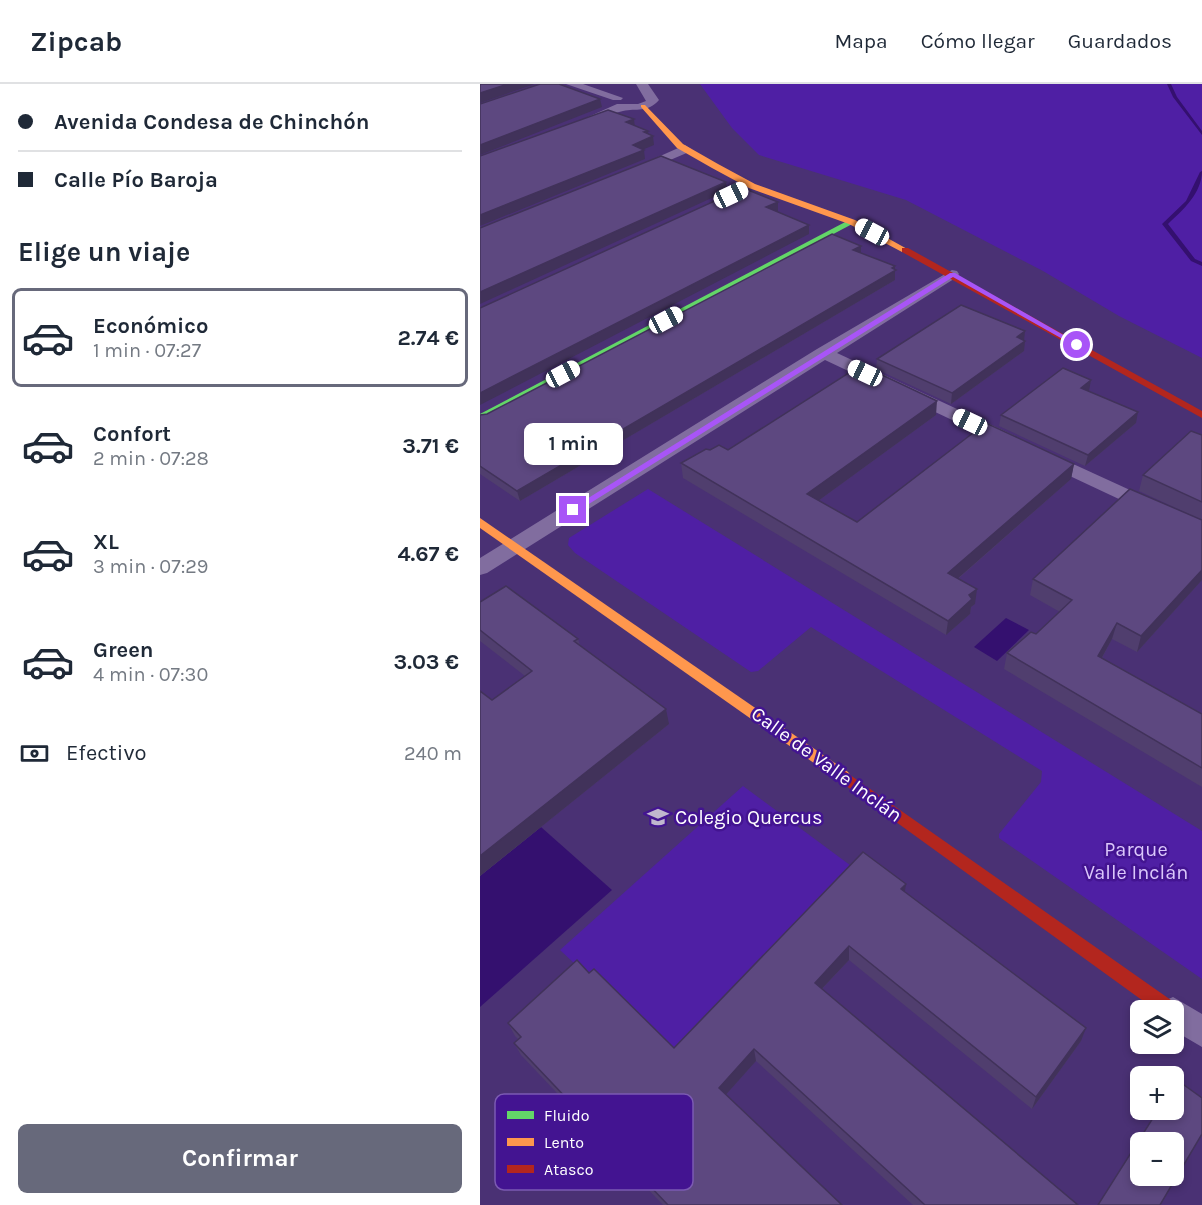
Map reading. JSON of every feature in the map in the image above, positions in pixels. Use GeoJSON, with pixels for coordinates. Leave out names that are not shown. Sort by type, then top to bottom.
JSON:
{"type":"FeatureCollection","features":[{"type":"Feature","properties":{"kind":"street"},"geometry":{"type":"LineString","coordinates":[[572,84],[620,102],[640,93]]}},
{"type":"Feature","properties":{"kind":"street"},"geometry":{"type":"LineString","coordinates":[[568,128],[640,93]]}},
{"type":"Feature","properties":{"kind":"street"},"geometry":{"type":"LineString","coordinates":[[640,93],[685,149],[752,186],[852,222],[952,274],[1202,415]]}},
{"type":"Feature","properties":{"kind":"street"},"geometry":{"type":"LineString","coordinates":[[621,175],[685,149]]}},
{"type":"Feature","properties":{"kind":"street"},"geometry":{"type":"LineString","coordinates":[[731,195],[752,186]]}},
{"type":"Feature","properties":{"kind":"street"},"geometry":{"type":"LineString","coordinates":[[480,418],[852,222]]}},
{"type":"Feature","properties":{"kind":"street"},"geometry":{"type":"LineString","coordinates":[[480,568],[952,274]]}},
{"type":"Feature","properties":{"kind":"street"},"geometry":{"type":"LineString","coordinates":[[823,353],[1202,531]]}},
{"type":"Feature","properties":{"kind":"street","name":"Calle de Valle Inclán"},"geometry":{"type":"LineString","coordinates":[[480,522],[717,686],[1158,1000]]}},
{"type":"Feature","properties":{"kind":"street","name":"Calle de Valle Inclán"},"geometry":{"type":"LineString","coordinates":[[1184,1019],[1202,1032]]}},
{"type":"Feature","properties":{"kind":"green space"},"geometry":{"type":"Polygon","coordinates":[[[700,84],[1202,84],[1202,358],[1119,316],[1043,271],[906,200],[759,155],[732,128],[700,84]]]}},
{"type":"Feature","properties":{"kind":"green space","name":"Parque Valle Inclán"},"geometry":{"type":"Polygon","coordinates":[[[648,489],[1202,831],[1202,979],[999,838],[999,834],[1041,782],[1042,771],[811,627],[758,671],[751,672],[575,553],[568,545],[569,538],[648,489]]]}},
{"type":"Feature","properties":{"kind":"green space"},"geometry":{"type":"Polygon","coordinates":[[[743,786],[858,871],[678,1060],[560,950],[743,786]]]}},
{"type":"Feature","properties":{"kind":"shaded area"},"geometry":{"type":"Polygon","coordinates":[[[1006,618],[1029,630],[997,661],[974,647],[1006,618]]]}},
{"type":"Feature","properties":{"kind":"shaded area"},"geometry":{"type":"Polygon","coordinates":[[[541,827],[612,890],[480,1007],[480,876],[541,827]]]}},
{"type":"Feature","properties":{"kind":"building"},"geometry":{"type":"Polygon","coordinates":[[[480,84],[508,84],[480,93],[480,84]]]}},
{"type":"Feature","properties":{"kind":"building"},"geometry":{"type":"Polygon","coordinates":[[[540,84],[559,84],[600,99],[480,145],[480,104],[540,84]]]}},
{"type":"Feature","properties":{"kind":"building"},"geometry":{"type":"Polygon","coordinates":[[[608,110],[634,119],[626,122],[648,131],[644,132],[653,136],[633,145],[644,150],[480,215],[480,156],[608,110]]]}},
{"type":"Feature","properties":{"kind":"building"},"geometry":{"type":"Polygon","coordinates":[[[661,156],[726,182],[480,292],[480,228],[661,156]]]}},
{"type":"Feature","properties":{"kind":"building"},"geometry":{"type":"Polygon","coordinates":[[[743,188],[778,202],[766,207],[809,225],[480,393],[480,308],[743,188]]]}},
{"type":"Feature","properties":{"kind":"building"},"geometry":{"type":"Polygon","coordinates":[[[832,234],[861,246],[853,250],[895,266],[892,268],[896,270],[517,491],[480,466],[480,415],[487,414],[832,234]]]}},
{"type":"Feature","properties":{"kind":"building"},"geometry":{"type":"Polygon","coordinates":[[[961,305],[1025,331],[1017,337],[1025,341],[952,393],[877,359],[961,305]]]}},
{"type":"Feature","properties":{"kind":"building"},"geometry":{"type":"Polygon","coordinates":[[[861,365],[937,401],[807,494],[857,522],[986,423],[1074,464],[948,573],[977,589],[969,595],[972,599],[948,621],[681,463],[706,449],[710,450],[719,445],[728,450],[861,365]]]}},
{"type":"Feature","properties":{"kind":"building"},"geometry":{"type":"Polygon","coordinates":[[[1063,368],[1091,380],[1081,388],[1138,412],[1088,455],[1001,415],[1063,368]]]}},
{"type":"Feature","properties":{"kind":"building"},"geometry":{"type":"Polygon","coordinates":[[[1191,431],[1202,435],[1202,502],[1143,475],[1191,431]]]}},
{"type":"Feature","properties":{"kind":"building"},"geometry":{"type":"Polygon","coordinates":[[[1130,489],[1202,520],[1202,570],[1141,636],[1117,623],[1098,656],[1202,714],[1202,768],[1007,653],[1031,632],[1036,634],[1072,600],[1033,579],[1130,489]]]}},
{"type":"Feature","properties":{"kind":"building"},"geometry":{"type":"Polygon","coordinates":[[[506,586],[578,639],[574,641],[666,709],[480,856],[480,691],[492,700],[532,671],[480,630],[480,602],[506,586]]]}},
{"type":"Feature","properties":{"kind":"building"},"geometry":{"type":"Polygon","coordinates":[[[863,852],[906,884],[901,889],[1086,1028],[1036,1097],[849,946],[815,983],[1078,1205],[925,1205],[754,1049],[719,1088],[842,1205],[668,1205],[654,1190],[693,1190],[693,1094],[562,1094],[514,1043],[521,1037],[508,1023],[577,960],[589,973],[594,969],[674,1048],[863,852]]]}},
{"type":"Feature","properties":{"kind":"building"},"geometry":{"type":"Polygon","coordinates":[[[1184,1085],[1202,1098],[1202,1134],[1184,1164],[1184,1132],[1144,1132],[1152,1120],[1184,1120],[1184,1085]]]}},
{"type":"Feature","properties":{"kind":"building"},"geometry":{"type":"Polygon","coordinates":[[[1130,1154],[1130,1186],[1171,1186],[1160,1205],[1098,1205],[1130,1154]]]}},
{"type":"Feature","properties":{"kind":"waterway"},"geometry":{"type":"LineString","coordinates":[[1169,84],[1175,97],[1202,134]]}},
{"type":"Feature","properties":{"kind":"waterway"},"geometry":{"type":"LineString","coordinates":[[1202,172],[1188,202],[1165,224],[1193,260],[1202,264]]}},
{"type":"Feature","properties":{"kind":"traffic: fast"},"geometry":{"type":"LineString","coordinates":[[480,418],[852,222]]}},
{"type":"Feature","properties":{"kind":"traffic: slow"},"geometry":{"type":"LineString","coordinates":[[643,106],[680,146],[715,166],[752,186],[852,222],[905,250]]}},
{"type":"Feature","properties":{"kind":"traffic: slow"},"geometry":{"type":"LineString","coordinates":[[480,522],[843,776]]}},
{"type":"Feature","properties":{"kind":"traffic: jam"},"geometry":{"type":"LineString","coordinates":[[905,250],[1202,415]]}},
{"type":"Feature","properties":{"kind":"traffic: jam"},"geometry":{"type":"LineString","coordinates":[[843,776],[1157,1000]]}},
{"type":"Feature","properties":{"kind":"place","name":"Colegio Quercus"},"geometry":{"type":"Point","coordinates":[658,817]}},
{"type":"Feature","properties":{"kind":"route"},"geometry":{"type":"LineString","coordinates":[[573,510],[952,274],[1077,345]]}}]}
